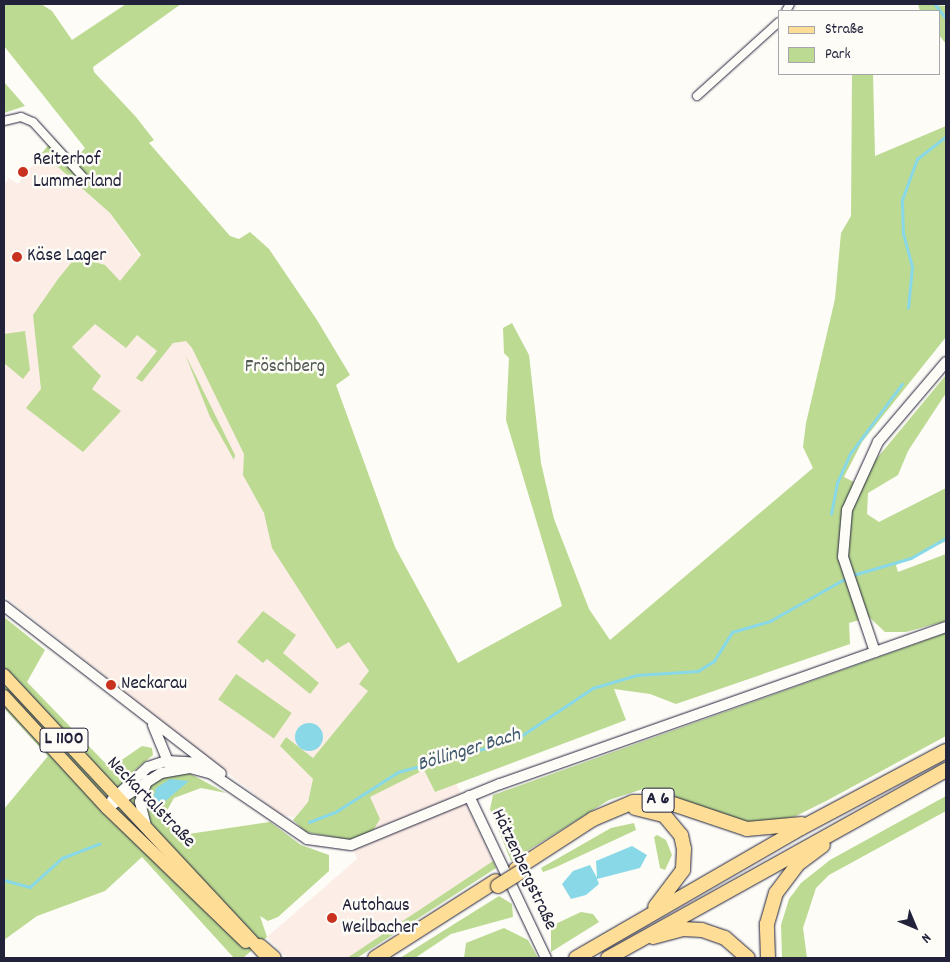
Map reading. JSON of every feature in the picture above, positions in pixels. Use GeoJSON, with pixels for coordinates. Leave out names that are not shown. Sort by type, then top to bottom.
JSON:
{"type":"FeatureCollection","features":[{"type":"Feature","properties":{"kind":"highway","name":"A 6"},"geometry":{"type":"LineString","coordinates":[[576,958],[812,822],[946,751]]}},
{"type":"Feature","properties":{"kind":"highway"},"geometry":{"type":"LineString","coordinates":[[608,958],[946,770]]}},
{"type":"Feature","properties":{"kind":"highway","name":"A 6"},"geometry":{"type":"LineString","coordinates":[[518,871],[594,819],[633,802],[667,802],[747,829],[812,822]]}},
{"type":"Feature","properties":{"kind":"highway"},"geometry":{"type":"LineString","coordinates":[[375,958],[596,823],[627,810],[649,809],[664,815],[681,835],[685,860],[678,880],[646,916]]}},
{"type":"Feature","properties":{"kind":"highway"},"geometry":{"type":"LineString","coordinates":[[768,958],[769,913],[782,883],[803,859],[858,818]]}},
{"type":"Feature","properties":{"kind":"highway"},"geometry":{"type":"LineString","coordinates":[[385,958],[497,884]]}},
{"type":"Feature","properties":{"kind":"highway"},"geometry":{"type":"LineString","coordinates":[[636,942],[683,929],[702,930],[725,938],[748,958]]}},
{"type":"Feature","properties":{"kind":"highway"},"geometry":{"type":"LineString","coordinates":[[264,954],[274,958]]}},
{"type":"Feature","properties":{"kind":"main road","name":"Neckartalstraße"},"geometry":{"type":"LineString","coordinates":[[4,675],[166,846],[264,954]]}},
{"type":"Feature","properties":{"kind":"main road","name":"Neckartalstraße"},"geometry":{"type":"LineString","coordinates":[[4,696],[148,849],[264,954]]}},
{"type":"Feature","properties":{"kind":"street"},"geometry":{"type":"LineString","coordinates":[[698,96],[778,23]]}},
{"type":"Feature","properties":{"kind":"street"},"geometry":{"type":"LineString","coordinates":[[4,121],[21,117],[33,122],[84,178]]}},
{"type":"Feature","properties":{"kind":"street"},"geometry":{"type":"LineString","coordinates":[[875,652],[849,584],[843,557],[847,510],[868,458],[946,362]]}},
{"type":"Feature","properties":{"kind":"street"},"geometry":{"type":"LineString","coordinates":[[4,606],[209,765],[288,829]]}},
{"type":"Feature","properties":{"kind":"street"},"geometry":{"type":"LineString","coordinates":[[119,798],[170,764],[212,774],[288,829],[322,844],[351,845],[469,796],[946,627]]}},
{"type":"Feature","properties":{"kind":"street"},"geometry":{"type":"LineString","coordinates":[[143,715],[158,731],[170,764]]}},
{"type":"Feature","properties":{"kind":"street"},"geometry":{"type":"LineString","coordinates":[[108,808],[148,767],[170,764],[209,765]]}},
{"type":"Feature","properties":{"kind":"street"},"geometry":{"type":"LineString","coordinates":[[147,780],[140,802],[149,830]]}},
{"type":"Feature","properties":{"kind":"street","name":"Hätzenbergstraße"},"geometry":{"type":"LineString","coordinates":[[469,796],[546,958]]}},
{"type":"Feature","properties":{"kind":"shaded area"},"geometry":{"type":"Polygon","coordinates":[[[42,153],[110,213],[172,302],[369,671],[369,691],[313,758],[286,737],[280,746],[313,779],[308,802],[295,817],[281,815],[4,596],[4,185],[9,178],[18,184],[42,153]]]}},
{"type":"Feature","properties":{"kind":"shaded area","name":"Autohaus Weilbacher"},"geometry":{"type":"Polygon","coordinates":[[[424,770],[435,792],[456,783],[493,861],[347,958],[287,958],[267,937],[357,859],[350,840],[369,797],[424,770]]]}},
{"type":"Feature","properties":{"kind":"green space","name":"Fröschberg"},"geometry":{"type":"Polygon","coordinates":[[[4,4],[41,4],[52,11],[72,40],[126,4],[181,4],[93,67],[94,72],[136,117],[154,140],[149,143],[230,236],[239,239],[250,232],[269,249],[317,320],[350,375],[336,385],[395,547],[458,663],[562,606],[506,420],[509,358],[504,353],[503,328],[512,323],[529,355],[541,463],[554,519],[589,609],[610,640],[813,468],[803,447],[806,423],[835,299],[841,233],[851,216],[852,75],[873,75],[875,156],[946,126],[946,337],[862,442],[844,477],[862,486],[873,463],[946,375],[946,393],[908,451],[898,475],[868,493],[867,514],[879,522],[946,488],[946,541],[896,565],[898,572],[946,554],[946,621],[906,632],[885,632],[869,617],[849,623],[850,644],[676,704],[650,694],[614,689],[626,720],[435,792],[424,770],[370,797],[380,819],[371,834],[350,840],[306,832],[293,820],[308,802],[313,779],[280,746],[286,737],[313,758],[368,691],[359,684],[369,671],[349,642],[337,649],[272,548],[264,513],[243,475],[244,454],[192,348],[186,341],[173,343],[142,382],[136,378],[157,351],[137,335],[126,348],[95,324],[72,347],[101,376],[92,389],[121,411],[83,452],[26,408],[41,389],[33,315],[58,279],[76,257],[105,265],[120,281],[141,255],[110,213],[42,153],[54,138],[74,160],[85,148],[4,46],[4,4]]]}},
{"type":"Feature","properties":{"kind":"green space"},"geometry":{"type":"Polygon","coordinates":[[[918,4],[946,6],[946,44],[940,36],[940,10],[920,10],[918,4]]]}},
{"type":"Feature","properties":{"kind":"green space"},"geometry":{"type":"Polygon","coordinates":[[[4,82],[25,106],[4,113],[4,82]]]}},
{"type":"Feature","properties":{"kind":"green space"},"geometry":{"type":"Polygon","coordinates":[[[25,331],[30,370],[23,379],[4,363],[4,334],[25,331]]]}},
{"type":"Feature","properties":{"kind":"green space"},"geometry":{"type":"Polygon","coordinates":[[[185,354],[235,455],[234,460],[210,417],[185,354]]]}},
{"type":"Feature","properties":{"kind":"green space"},"geometry":{"type":"Polygon","coordinates":[[[263,611],[296,635],[283,653],[319,683],[310,694],[267,659],[263,663],[237,642],[263,611]]]}},
{"type":"Feature","properties":{"kind":"green space"},"geometry":{"type":"Polygon","coordinates":[[[4,617],[45,650],[27,682],[110,768],[142,746],[152,748],[153,755],[123,780],[134,792],[163,776],[187,772],[226,793],[201,788],[174,798],[165,814],[175,836],[270,822],[301,845],[329,855],[329,871],[278,917],[268,921],[260,916],[267,937],[243,958],[234,958],[142,857],[105,891],[37,916],[4,940],[4,809],[48,756],[4,708],[4,617]]]}},
{"type":"Feature","properties":{"kind":"green space"},"geometry":{"type":"Polygon","coordinates":[[[946,633],[946,736],[828,800],[794,817],[756,825],[646,788],[609,800],[511,861],[490,809],[493,795],[946,633]]]}},
{"type":"Feature","properties":{"kind":"green space"},"geometry":{"type":"Polygon","coordinates":[[[236,674],[292,713],[274,738],[218,699],[236,674]]]}},
{"type":"Feature","properties":{"kind":"green space"},"geometry":{"type":"Polygon","coordinates":[[[946,796],[946,811],[829,875],[816,888],[803,928],[807,958],[782,958],[781,925],[789,899],[801,883],[830,860],[946,796]]]}},
{"type":"Feature","properties":{"kind":"green space"},"geometry":{"type":"Polygon","coordinates":[[[634,823],[636,830],[543,872],[541,868],[611,828],[634,823]]]}},
{"type":"Feature","properties":{"kind":"green space"},"geometry":{"type":"Polygon","coordinates":[[[657,835],[666,840],[672,855],[665,870],[660,868],[654,837],[657,835]]]}},
{"type":"Feature","properties":{"kind":"green space"},"geometry":{"type":"Polygon","coordinates":[[[493,861],[496,868],[357,958],[347,958],[493,861]]]}},
{"type":"Feature","properties":{"kind":"green space"},"geometry":{"type":"Polygon","coordinates":[[[499,896],[512,904],[513,917],[451,934],[415,958],[400,958],[499,896]]]}},
{"type":"Feature","properties":{"kind":"green space"},"geometry":{"type":"Polygon","coordinates":[[[581,912],[593,914],[599,922],[551,952],[551,926],[581,912]]]}},
{"type":"Feature","properties":{"kind":"green space"},"geometry":{"type":"Polygon","coordinates":[[[504,928],[528,940],[538,958],[464,958],[466,943],[504,928]]]}},
{"type":"Feature","properties":{"kind":"water"},"geometry":{"type":"Polygon","coordinates":[[[309,723],[319,727],[323,737],[319,747],[309,751],[299,747],[295,737],[299,727],[309,723]]]}},
{"type":"Feature","properties":{"kind":"water"},"geometry":{"type":"Polygon","coordinates":[[[170,779],[189,781],[163,803],[152,804],[156,788],[170,779]]]}},
{"type":"Feature","properties":{"kind":"water"},"geometry":{"type":"Polygon","coordinates":[[[632,846],[647,855],[640,868],[597,879],[599,884],[586,895],[571,899],[562,884],[573,871],[590,865],[597,878],[596,861],[632,846]]]}},
{"type":"Feature","properties":{"kind":"waterway"},"geometry":{"type":"LineString","coordinates":[[935,4],[940,10]]}},
{"type":"Feature","properties":{"kind":"waterway"},"geometry":{"type":"LineString","coordinates":[[940,10],[946,18]]}},
{"type":"Feature","properties":{"kind":"waterway"},"geometry":{"type":"LineString","coordinates":[[908,308],[912,267],[903,234],[902,200],[917,159],[946,136]]}},
{"type":"Feature","properties":{"kind":"waterway"},"geometry":{"type":"LineString","coordinates":[[831,514],[837,483],[850,454],[902,384]]}},
{"type":"Feature","properties":{"kind":"waterway","name":"Böllinger Bach"},"geometry":{"type":"LineString","coordinates":[[853,575],[911,558],[946,538]]}},
{"type":"Feature","properties":{"kind":"waterway","name":"Böllinger Bach"},"geometry":{"type":"LineString","coordinates":[[309,822],[337,811],[398,772],[515,740],[593,688],[637,675],[698,671],[714,661],[732,632],[770,621],[848,577]]}},
{"type":"Feature","properties":{"kind":"waterway","name":"Böllinger Bach"},"geometry":{"type":"LineString","coordinates":[[4,880],[30,887],[62,858],[99,844]]}},
{"type":"Feature","properties":{"kind":"place","name":"Reiterhof Lummerland"},"geometry":{"type":"Point","coordinates":[23,172]}},
{"type":"Feature","properties":{"kind":"place","name":"Käse Lager"},"geometry":{"type":"Point","coordinates":[17,257]}},
{"type":"Feature","properties":{"kind":"place","name":"Neckarau"},"geometry":{"type":"Point","coordinates":[111,685]}},
{"type":"Feature","properties":{"kind":"place","name":"Autohaus Weilbacher"},"geometry":{"type":"Point","coordinates":[332,918]}}]}
